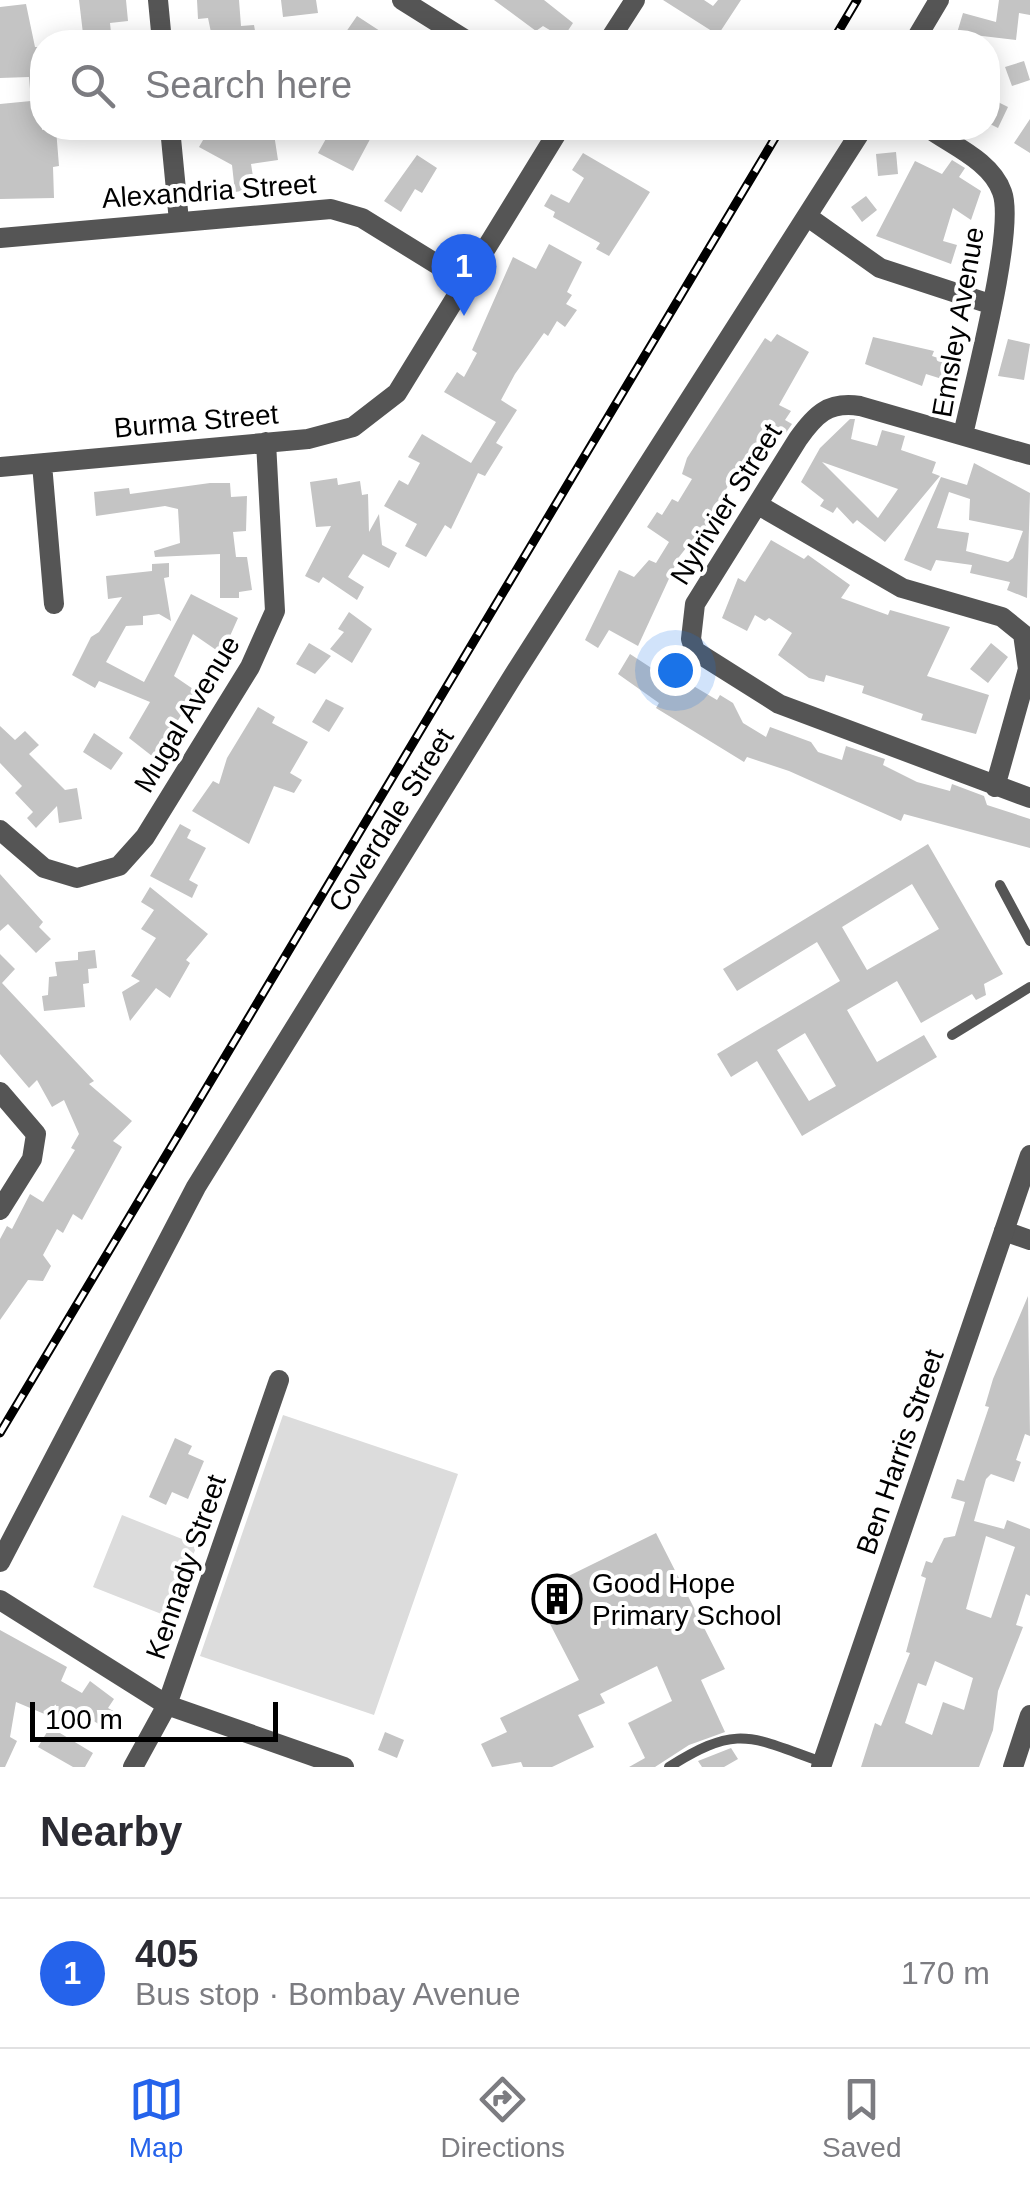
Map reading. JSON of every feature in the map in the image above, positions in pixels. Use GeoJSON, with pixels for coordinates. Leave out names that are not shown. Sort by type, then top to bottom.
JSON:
{"type":"FeatureCollection","features":[{"type":"Feature","properties":{"kind":"street"},"geometry":{"type":"LineString","coordinates":[[158,0],[161,30]]}},
{"type":"Feature","properties":{"kind":"street"},"geometry":{"type":"LineString","coordinates":[[402,0],[450,30]]}},
{"type":"Feature","properties":{"kind":"street"},"geometry":{"type":"LineString","coordinates":[[616,30],[635,0]]}},
{"type":"Feature","properties":{"kind":"street"},"geometry":{"type":"LineString","coordinates":[[921,30],[939,0]]}},
{"type":"Feature","properties":{"kind":"street"},"geometry":{"type":"LineString","coordinates":[[171,140],[179,221]]}},
{"type":"Feature","properties":{"kind":"street"},"geometry":{"type":"LineString","coordinates":[[464,281],[552,140]]}},
{"type":"Feature","properties":{"kind":"street","name":"Coverdale Street"},"geometry":{"type":"LineString","coordinates":[[0,1562],[196,1186],[513,676],[856,140]]}},
{"type":"Feature","properties":{"kind":"street","name":"Emsley Avenue"},"geometry":{"type":"LineString","coordinates":[[947,140],[981,162],[1002,193],[1002,251],[963,435],[1030,455]]}},
{"type":"Feature","properties":{"kind":"street","name":"Alexandria Street"},"geometry":{"type":"LineString","coordinates":[[0,238],[331,209],[382,229],[464,281]]}},
{"type":"Feature","properties":{"kind":"street"},"geometry":{"type":"LineString","coordinates":[[808,217],[892,274],[990,304]]}},
{"type":"Feature","properties":{"kind":"street","name":"Burma Street"},"geometry":{"type":"LineString","coordinates":[[0,467],[339,433],[387,402],[408,377],[464,281]]}},
{"type":"Feature","properties":{"kind":"street","name":"Nylrivier Street"},"geometry":{"type":"LineString","coordinates":[[963,435],[860,406],[832,405],[805,429],[695,604],[695,651],[779,704],[1030,798]]}},
{"type":"Feature","properties":{"kind":"street","name":"Mugal Avenue"},"geometry":{"type":"LineString","coordinates":[[0,830],[44,868],[77,878],[120,866],[145,837],[250,668],[275,611],[266,442]]}},
{"type":"Feature","properties":{"kind":"street"},"geometry":{"type":"LineString","coordinates":[[42,464],[54,604]]}},
{"type":"Feature","properties":{"kind":"street"},"geometry":{"type":"LineString","coordinates":[[760,506],[902,588],[1002,616],[1022,634],[1028,669],[995,786]]}},
{"type":"Feature","properties":{"kind":"street"},"geometry":{"type":"LineString","coordinates":[[0,1092],[34,1127],[32,1159],[0,1210]]}},
{"type":"Feature","properties":{"kind":"street","name":"Ben Harris Street"},"geometry":{"type":"LineString","coordinates":[[822,1765],[1030,1155]]}},
{"type":"Feature","properties":{"kind":"street"},"geometry":{"type":"LineString","coordinates":[[1004,1231],[1030,1240]]}},
{"type":"Feature","properties":{"kind":"street","name":"Kennady Street"},"geometry":{"type":"LineString","coordinates":[[132,1767],[168,1705],[279,1380]]}},
{"type":"Feature","properties":{"kind":"street"},"geometry":{"type":"LineString","coordinates":[[0,1600],[168,1705],[344,1767]]}},
{"type":"Feature","properties":{"kind":"street"},"geometry":{"type":"LineString","coordinates":[[1013,1767],[1030,1715]]}},
{"type":"Feature","properties":{"kind":"lane"},"geometry":{"type":"LineString","coordinates":[[1000,884],[1030,941]]}},
{"type":"Feature","properties":{"kind":"lane"},"geometry":{"type":"LineString","coordinates":[[952,1035],[1030,987]]}},
{"type":"Feature","properties":{"kind":"lane"},"geometry":{"type":"LineString","coordinates":[[669,1767],[724,1740],[745,1736],[822,1765]]}},
{"type":"Feature","properties":{"kind":"shaded area"},"geometry":{"type":"Polygon","coordinates":[[[283,1415],[458,1474],[374,1715],[200,1656],[283,1415]]]}},
{"type":"Feature","properties":{"kind":"shaded area"},"geometry":{"type":"Polygon","coordinates":[[[122,1515],[197,1545],[169,1617],[93,1587],[122,1515]]]}},
{"type":"Feature","properties":{"kind":"building"},"geometry":{"type":"Polygon","coordinates":[[[79,0],[126,0],[128,21],[110,23],[111,30],[83,30],[79,0]]]}},
{"type":"Feature","properties":{"kind":"building"},"geometry":{"type":"Polygon","coordinates":[[[197,0],[239,0],[241,26],[254,25],[255,30],[210,30],[208,18],[198,19],[197,0]]]}},
{"type":"Feature","properties":{"kind":"building"},"geometry":{"type":"Polygon","coordinates":[[[281,0],[316,0],[318,13],[283,17],[281,0]]]}},
{"type":"Feature","properties":{"kind":"building"},"geometry":{"type":"Polygon","coordinates":[[[494,0],[544,0],[573,23],[568,30],[543,26],[535,30],[494,0]]]}},
{"type":"Feature","properties":{"kind":"building"},"geometry":{"type":"Polygon","coordinates":[[[663,0],[704,0],[713,6],[718,0],[741,0],[721,30],[710,30],[663,0]]]}},
{"type":"Feature","properties":{"kind":"building"},"geometry":{"type":"Polygon","coordinates":[[[999,0],[1030,0],[1030,15],[1019,13],[1016,40],[1000,38],[1000,30],[958,30],[963,13],[996,22],[999,0]]]}},
{"type":"Feature","properties":{"kind":"building"},"geometry":{"type":"Polygon","coordinates":[[[26,4],[31,30],[30,89],[29,77],[0,78],[0,7],[26,4]]]}},
{"type":"Feature","properties":{"kind":"building"},"geometry":{"type":"Polygon","coordinates":[[[357,16],[378,30],[347,30],[357,16]]]}},
{"type":"Feature","properties":{"kind":"building"},"geometry":{"type":"Polygon","coordinates":[[[1024,61],[1030,80],[1012,86],[1005,67],[1024,61]]]}},
{"type":"Feature","properties":{"kind":"building"},"geometry":{"type":"Polygon","coordinates":[[[30,101],[30,140],[57,140],[59,166],[53,167],[54,198],[0,199],[0,104],[30,101]]]}},
{"type":"Feature","properties":{"kind":"building"},"geometry":{"type":"Polygon","coordinates":[[[1000,103],[1008,107],[1000,124],[1000,103]]]}},
{"type":"Feature","properties":{"kind":"building"},"geometry":{"type":"Polygon","coordinates":[[[1030,119],[1030,153],[1014,143],[1030,119]]]}},
{"type":"Feature","properties":{"kind":"building"},"geometry":{"type":"Polygon","coordinates":[[[203,140],[275,140],[278,160],[251,164],[255,189],[235,192],[232,165],[199,147],[203,140]]]}},
{"type":"Feature","properties":{"kind":"building"},"geometry":{"type":"Polygon","coordinates":[[[325,140],[370,140],[353,171],[318,153],[325,140]]]}},
{"type":"Feature","properties":{"kind":"building"},"geometry":{"type":"Polygon","coordinates":[[[896,152],[898,174],[878,176],[876,154],[896,152]]]}},
{"type":"Feature","properties":{"kind":"building"},"geometry":{"type":"Polygon","coordinates":[[[583,153],[650,192],[609,256],[596,249],[600,243],[553,217],[555,212],[544,206],[551,194],[569,203],[584,178],[572,170],[583,153]]]}},
{"type":"Feature","properties":{"kind":"building"},"geometry":{"type":"Polygon","coordinates":[[[417,155],[437,168],[422,193],[415,189],[401,212],[384,201],[417,155]]]}},
{"type":"Feature","properties":{"kind":"building"},"geometry":{"type":"Polygon","coordinates":[[[952,160],[965,168],[959,177],[981,191],[971,220],[953,208],[943,241],[957,245],[951,264],[876,236],[915,161],[942,174],[952,160]]]}},
{"type":"Feature","properties":{"kind":"building"},"geometry":{"type":"Polygon","coordinates":[[[866,196],[877,210],[862,222],[851,207],[866,196]]]}},
{"type":"Feature","properties":{"kind":"building"},"geometry":{"type":"Polygon","coordinates":[[[549,244],[582,262],[567,292],[572,295],[566,304],[577,310],[565,327],[557,321],[548,336],[544,333],[515,374],[501,400],[517,410],[496,443],[503,447],[485,476],[478,473],[451,529],[445,525],[426,557],[405,546],[417,524],[384,506],[399,480],[408,485],[420,463],[408,457],[422,434],[471,463],[496,422],[444,392],[457,372],[464,377],[477,353],[472,350],[513,257],[536,269],[549,244]]]}},
{"type":"Feature","properties":{"kind":"building"},"geometry":{"type":"Polygon","coordinates":[[[777,334],[809,352],[779,405],[791,411],[785,420],[792,424],[783,437],[770,432],[749,463],[756,468],[747,483],[732,479],[710,517],[715,520],[705,536],[699,542],[693,539],[679,557],[638,646],[609,630],[598,648],[585,640],[619,570],[634,577],[649,560],[656,563],[669,542],[647,527],[657,512],[662,515],[672,499],[678,502],[692,479],[682,474],[687,458],[765,338],[771,342],[777,334]]]}},
{"type":"Feature","properties":{"kind":"building"},"geometry":{"type":"Polygon","coordinates":[[[873,337],[934,351],[932,356],[947,361],[942,379],[926,374],[922,386],[865,364],[873,337]]]}},
{"type":"Feature","properties":{"kind":"building"},"geometry":{"type":"Polygon","coordinates":[[[1008,339],[1030,344],[1024,380],[998,376],[1008,339]]]}},
{"type":"Feature","properties":{"kind":"building"},"geometry":{"type":"Polygon","coordinates":[[[850,419],[855,419],[851,439],[877,446],[882,430],[905,436],[901,450],[936,462],[932,473],[940,476],[885,542],[857,520],[853,524],[837,507],[833,513],[820,506],[824,500],[801,482],[820,448],[850,419]],[[822,462],[878,518],[898,489],[822,462]]]}},
{"type":"Feature","properties":{"kind":"building"},"geometry":{"type":"Polygon","coordinates":[[[974,463],[1030,493],[1027,598],[1007,590],[1010,582],[970,573],[972,565],[936,560],[931,571],[904,560],[941,477],[967,485],[974,463]],[[949,492],[937,528],[969,533],[966,551],[1008,562],[1023,531],[969,520],[970,499],[949,492]]]}},
{"type":"Feature","properties":{"kind":"building"},"geometry":{"type":"Polygon","coordinates":[[[337,478],[338,485],[360,481],[362,495],[368,494],[369,532],[379,514],[382,545],[397,553],[389,568],[363,554],[348,577],[364,587],[357,600],[323,577],[319,583],[305,576],[331,526],[316,527],[310,482],[337,478]]]}},
{"type":"Feature","properties":{"kind":"building"},"geometry":{"type":"Polygon","coordinates":[[[230,483],[231,497],[247,496],[246,531],[233,532],[236,557],[247,557],[252,590],[239,592],[239,598],[220,598],[220,554],[155,557],[154,551],[180,543],[178,509],[165,506],[96,516],[94,492],[129,488],[130,494],[230,483]]]}},
{"type":"Feature","properties":{"kind":"building"},"geometry":{"type":"Polygon","coordinates":[[[771,540],[804,559],[808,555],[850,585],[841,598],[888,615],[890,610],[950,627],[927,676],[989,695],[976,734],[921,720],[923,714],[862,693],[864,686],[826,675],[824,682],[809,678],[778,655],[792,633],[769,618],[765,621],[755,615],[747,631],[722,618],[738,578],[745,582],[771,540]]]}},
{"type":"Feature","properties":{"kind":"building"},"geometry":{"type":"Polygon","coordinates":[[[169,563],[169,577],[164,578],[171,621],[159,614],[143,616],[143,625],[126,626],[106,662],[144,682],[191,594],[238,618],[222,654],[193,634],[174,676],[196,691],[167,738],[170,740],[152,756],[129,738],[150,702],[99,681],[95,688],[72,675],[91,637],[99,632],[122,597],[108,599],[106,576],[152,571],[152,564],[169,563]]]}},
{"type":"Feature","properties":{"kind":"building"},"geometry":{"type":"Polygon","coordinates":[[[349,612],[372,629],[352,663],[330,649],[344,632],[338,629],[349,612]]]}},
{"type":"Feature","properties":{"kind":"building"},"geometry":{"type":"Polygon","coordinates":[[[309,643],[331,656],[315,674],[296,664],[309,643]]]}},
{"type":"Feature","properties":{"kind":"building"},"geometry":{"type":"Polygon","coordinates":[[[991,643],[1008,657],[988,683],[970,669],[991,643]]]}},
{"type":"Feature","properties":{"kind":"building"},"geometry":{"type":"Polygon","coordinates":[[[630,654],[656,671],[665,656],[681,666],[675,675],[717,700],[720,695],[733,703],[743,723],[766,737],[770,727],[811,742],[818,752],[842,760],[846,746],[885,759],[883,765],[917,782],[950,791],[952,784],[984,796],[987,805],[1030,819],[1030,848],[904,814],[901,821],[789,771],[747,757],[744,762],[656,708],[659,703],[618,674],[630,654]]]}},
{"type":"Feature","properties":{"kind":"building"},"geometry":{"type":"Polygon","coordinates":[[[326,699],[344,708],[329,732],[312,722],[326,699]]]}},
{"type":"Feature","properties":{"kind":"building"},"geometry":{"type":"Polygon","coordinates":[[[258,707],[275,717],[272,723],[308,742],[290,773],[302,780],[294,793],[274,786],[249,844],[192,811],[213,781],[219,784],[227,758],[258,707]]]}},
{"type":"Feature","properties":{"kind":"building"},"geometry":{"type":"Polygon","coordinates":[[[0,726],[15,740],[25,731],[39,745],[29,754],[65,790],[77,788],[82,819],[59,823],[57,806],[36,828],[27,818],[33,812],[15,793],[22,786],[0,763],[0,726]]]}},
{"type":"Feature","properties":{"kind":"building"},"geometry":{"type":"Polygon","coordinates":[[[94,733],[123,753],[111,770],[83,752],[94,733]]]}},
{"type":"Feature","properties":{"kind":"building"},"geometry":{"type":"Polygon","coordinates":[[[180,824],[191,830],[187,838],[206,848],[189,880],[198,885],[192,898],[150,876],[180,824]]]}},
{"type":"Feature","properties":{"kind":"building"},"geometry":{"type":"Polygon","coordinates":[[[928,844],[1003,974],[984,984],[986,995],[976,1000],[972,994],[921,1023],[897,981],[847,1010],[877,1062],[924,1035],[937,1057],[802,1136],[757,1061],[731,1077],[717,1054],[840,981],[817,942],[737,991],[723,969],[928,844]],[[912,884],[842,927],[867,970],[939,929],[912,884]],[[805,1033],[777,1050],[809,1101],[836,1086],[805,1033]]]}},
{"type":"Feature","properties":{"kind":"building"},"geometry":{"type":"Polygon","coordinates":[[[0,874],[43,922],[39,927],[51,939],[36,953],[8,924],[0,931],[0,874]]]}},
{"type":"Feature","properties":{"kind":"building"},"geometry":{"type":"Polygon","coordinates":[[[150,887],[208,934],[186,960],[190,963],[170,998],[156,988],[130,1021],[122,992],[140,981],[131,976],[156,938],[141,929],[154,910],[141,902],[150,887]]]}},
{"type":"Feature","properties":{"kind":"building"},"geometry":{"type":"Polygon","coordinates":[[[95,950],[97,968],[88,969],[89,983],[83,984],[85,1007],[44,1011],[42,996],[48,995],[49,977],[57,976],[55,962],[78,960],[78,952],[95,950]]]}},
{"type":"Feature","properties":{"kind":"building"},"geometry":{"type":"Polygon","coordinates":[[[0,954],[15,969],[2,983],[94,1081],[89,1084],[132,1121],[113,1141],[122,1147],[82,1220],[73,1214],[63,1233],[57,1229],[43,1255],[51,1266],[43,1281],[28,1280],[0,1320],[0,1239],[7,1226],[12,1229],[30,1194],[43,1202],[75,1150],[71,1148],[79,1134],[64,1100],[52,1107],[37,1080],[29,1088],[0,1054],[0,954]]]}},
{"type":"Feature","properties":{"kind":"building"},"geometry":{"type":"Polygon","coordinates":[[[1028,1296],[1030,1436],[1025,1434],[1014,1482],[991,1474],[986,1479],[974,1521],[1004,1529],[1007,1520],[1030,1529],[1030,1596],[1026,1594],[1016,1625],[1023,1627],[998,1691],[993,1730],[979,1767],[861,1767],[875,1723],[881,1726],[910,1653],[906,1652],[926,1578],[921,1576],[926,1561],[932,1563],[944,1538],[955,1536],[965,1502],[951,1498],[957,1479],[964,1481],[989,1407],[985,1406],[1028,1296]],[[986,1536],[966,1609],[991,1618],[1015,1547],[986,1536]],[[935,1661],[926,1686],[918,1683],[905,1723],[932,1735],[943,1702],[964,1710],[973,1678],[935,1661]]]}},
{"type":"Feature","properties":{"kind":"building"},"geometry":{"type":"Polygon","coordinates":[[[175,1438],[192,1446],[188,1454],[204,1461],[188,1499],[172,1492],[166,1505],[149,1497],[175,1438]]]}},
{"type":"Feature","properties":{"kind":"building"},"geometry":{"type":"Polygon","coordinates":[[[656,1533],[725,1669],[701,1680],[725,1732],[689,1745],[655,1767],[629,1767],[645,1758],[628,1723],[672,1701],[657,1666],[600,1694],[605,1703],[578,1715],[594,1747],[552,1767],[523,1767],[521,1762],[492,1767],[481,1744],[507,1732],[500,1718],[579,1680],[534,1593],[656,1533]]]}},
{"type":"Feature","properties":{"kind":"building"},"geometry":{"type":"Polygon","coordinates":[[[0,1630],[67,1667],[61,1681],[82,1693],[90,1681],[114,1699],[108,1708],[117,1713],[107,1729],[70,1707],[61,1721],[16,1702],[10,1737],[17,1741],[5,1767],[0,1767],[0,1630]]]}},
{"type":"Feature","properties":{"kind":"building"},"geometry":{"type":"Polygon","coordinates":[[[50,1727],[93,1753],[85,1767],[73,1767],[38,1747],[50,1727]]]}},
{"type":"Feature","properties":{"kind":"building"},"geometry":{"type":"Polygon","coordinates":[[[385,1732],[404,1740],[397,1758],[378,1750],[385,1732]]]}},
{"type":"Feature","properties":{"kind":"building"},"geometry":{"type":"Polygon","coordinates":[[[731,1748],[738,1759],[724,1767],[702,1767],[698,1761],[731,1748]]]}},
{"type":"Feature","properties":{"kind":"railway"},"geometry":{"type":"LineString","coordinates":[[839,30],[857,0]]}},
{"type":"Feature","properties":{"kind":"railway"},"geometry":{"type":"LineString","coordinates":[[0,1433],[774,140]]}},
{"type":"Feature","properties":{"kind":"place","name":"405"},"geometry":{"type":"Point","coordinates":[464,316]}},
{"type":"Feature","properties":{"kind":"place","name":"Good Hope Primary School"},"geometry":{"type":"Point","coordinates":[557,1599]}}]}
